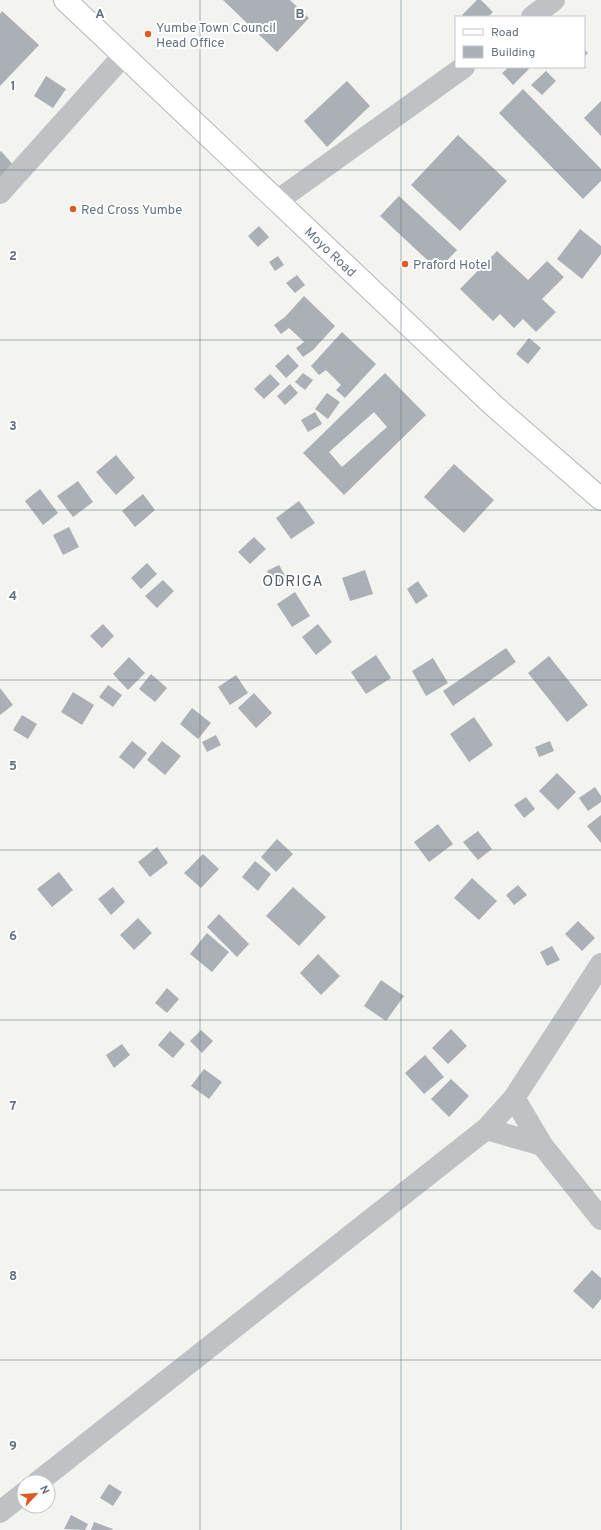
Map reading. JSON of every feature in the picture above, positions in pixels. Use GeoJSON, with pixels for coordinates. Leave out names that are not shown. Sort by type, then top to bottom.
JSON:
{"type":"FeatureCollection","features":[{"type":"Feature","properties":{"kind":"main road","name":"Moyo Road"},"geometry":{"type":"LineString","coordinates":[[65,0],[493,405],[601,499]]}},
{"type":"Feature","properties":{"kind":"street"},"geometry":{"type":"LineString","coordinates":[[533,16],[554,0]]}},
{"type":"Feature","properties":{"kind":"street"},"geometry":{"type":"LineString","coordinates":[[0,193],[123,56]]}},
{"type":"Feature","properties":{"kind":"street"},"geometry":{"type":"LineString","coordinates":[[277,201],[463,68]]}},
{"type":"Feature","properties":{"kind":"street"},"geometry":{"type":"LineString","coordinates":[[48,1474],[486,1129],[514,1098],[601,964]]}},
{"type":"Feature","properties":{"kind":"street"},"geometry":{"type":"LineString","coordinates":[[514,1098],[542,1146],[601,1219]]}},
{"type":"Feature","properties":{"kind":"street"},"geometry":{"type":"LineString","coordinates":[[486,1129],[542,1146]]}},
{"type":"Feature","properties":{"kind":"street"},"geometry":{"type":"LineString","coordinates":[[0,1512],[16,1499]]}},
{"type":"Feature","properties":{"kind":"building"},"geometry":{"type":"Polygon","coordinates":[[[223,0],[290,0],[309,18],[277,52],[223,0]]]}},
{"type":"Feature","properties":{"kind":"building"},"geometry":{"type":"Polygon","coordinates":[[[477,0],[481,0],[493,12],[489,16],[462,15],[477,0]]]}},
{"type":"Feature","properties":{"kind":"building"},"geometry":{"type":"Polygon","coordinates":[[[2,11],[39,45],[0,86],[0,14],[2,11]]]}},
{"type":"Feature","properties":{"kind":"building"},"geometry":{"type":"Polygon","coordinates":[[[508,68],[529,69],[513,85],[502,73],[508,68]]]}},
{"type":"Feature","properties":{"kind":"building"},"geometry":{"type":"Polygon","coordinates":[[[546,71],[556,81],[542,95],[531,85],[546,71]]]}},
{"type":"Feature","properties":{"kind":"building"},"geometry":{"type":"Polygon","coordinates":[[[46,76],[66,89],[53,108],[34,96],[46,76]]]}},
{"type":"Feature","properties":{"kind":"building"},"geometry":{"type":"Polygon","coordinates":[[[347,81],[370,106],[327,147],[304,121],[347,81]]]}},
{"type":"Feature","properties":{"kind":"building"},"geometry":{"type":"Polygon","coordinates":[[[523,89],[601,169],[601,181],[583,199],[499,113],[523,89]]]}},
{"type":"Feature","properties":{"kind":"building"},"geometry":{"type":"Polygon","coordinates":[[[601,101],[601,136],[584,118],[601,101]]]}},
{"type":"Feature","properties":{"kind":"building"},"geometry":{"type":"Polygon","coordinates":[[[458,135],[507,181],[460,231],[411,185],[458,135]]]}},
{"type":"Feature","properties":{"kind":"building"},"geometry":{"type":"Polygon","coordinates":[[[1,151],[15,167],[0,180],[0,152],[1,151]]]}},
{"type":"Feature","properties":{"kind":"building"},"geometry":{"type":"Polygon","coordinates":[[[399,196],[457,250],[438,270],[380,216],[399,196]]]}},
{"type":"Feature","properties":{"kind":"building"},"geometry":{"type":"Polygon","coordinates":[[[259,226],[269,237],[258,247],[248,236],[259,226]]]}},
{"type":"Feature","properties":{"kind":"building"},"geometry":{"type":"Polygon","coordinates":[[[580,229],[601,246],[601,254],[582,279],[557,259],[580,229]]]}},
{"type":"Feature","properties":{"kind":"building"},"geometry":{"type":"Polygon","coordinates":[[[497,251],[528,280],[547,261],[564,277],[542,299],[556,312],[536,332],[523,319],[514,328],[500,314],[493,321],[460,289],[497,251]]]}},
{"type":"Feature","properties":{"kind":"building"},"geometry":{"type":"Polygon","coordinates":[[[278,256],[284,265],[275,271],[269,262],[278,256]]]}},
{"type":"Feature","properties":{"kind":"building"},"geometry":{"type":"Polygon","coordinates":[[[297,275],[305,285],[295,293],[286,283],[297,275]]]}},
{"type":"Feature","properties":{"kind":"building"},"geometry":{"type":"Polygon","coordinates":[[[304,296],[335,326],[313,350],[303,357],[296,348],[304,342],[289,328],[281,334],[274,325],[285,317],[304,296]]]}},
{"type":"Feature","properties":{"kind":"building"},"geometry":{"type":"Polygon","coordinates":[[[342,332],[376,364],[345,398],[336,390],[341,385],[326,370],[319,375],[311,366],[342,332]]]}},
{"type":"Feature","properties":{"kind":"building"},"geometry":{"type":"Polygon","coordinates":[[[529,338],[541,348],[528,364],[516,354],[529,338]]]}},
{"type":"Feature","properties":{"kind":"building"},"geometry":{"type":"Polygon","coordinates":[[[288,354],[299,366],[286,378],[275,366],[288,354]]]}},
{"type":"Feature","properties":{"kind":"building"},"geometry":{"type":"Polygon","coordinates":[[[303,373],[313,380],[305,390],[295,382],[303,373]]]}},
{"type":"Feature","properties":{"kind":"building"},"geometry":{"type":"Polygon","coordinates":[[[385,373],[426,415],[344,495],[303,453],[385,373]],[[374,412],[329,452],[342,467],[387,427],[374,412]]]}},
{"type":"Feature","properties":{"kind":"building"},"geometry":{"type":"Polygon","coordinates":[[[270,374],[280,384],[264,399],[254,389],[270,374]]]}},
{"type":"Feature","properties":{"kind":"building"},"geometry":{"type":"Polygon","coordinates":[[[290,384],[298,393],[285,405],[277,396],[290,384]]]}},
{"type":"Feature","properties":{"kind":"building"},"geometry":{"type":"Polygon","coordinates":[[[327,393],[340,402],[328,419],[315,409],[327,393]]]}},
{"type":"Feature","properties":{"kind":"building"},"geometry":{"type":"Polygon","coordinates":[[[315,412],[322,424],[308,432],[301,420],[315,412]]]}},
{"type":"Feature","properties":{"kind":"building"},"geometry":{"type":"Polygon","coordinates":[[[116,455],[135,478],[116,495],[96,472],[116,455]]]}},
{"type":"Feature","properties":{"kind":"building"},"geometry":{"type":"Polygon","coordinates":[[[454,464],[494,500],[464,533],[424,497],[454,464]]]}},
{"type":"Feature","properties":{"kind":"building"},"geometry":{"type":"Polygon","coordinates":[[[78,481],[93,502],[73,517],[57,496],[78,481]]]}},
{"type":"Feature","properties":{"kind":"building"},"geometry":{"type":"Polygon","coordinates":[[[40,489],[58,513],[43,525],[25,501],[40,489]]]}},
{"type":"Feature","properties":{"kind":"building"},"geometry":{"type":"Polygon","coordinates":[[[143,494],[155,510],[135,527],[122,511],[143,494]]]}},
{"type":"Feature","properties":{"kind":"building"},"geometry":{"type":"Polygon","coordinates":[[[299,501],[315,523],[291,539],[276,518],[299,501]]]}},
{"type":"Feature","properties":{"kind":"building"},"geometry":{"type":"Polygon","coordinates":[[[69,527],[79,547],[63,555],[53,535],[69,527]]]}},
{"type":"Feature","properties":{"kind":"building"},"geometry":{"type":"Polygon","coordinates":[[[254,537],[266,549],[250,564],[238,552],[254,537]]]}},
{"type":"Feature","properties":{"kind":"building"},"geometry":{"type":"Polygon","coordinates":[[[147,563],[157,574],[141,589],[131,578],[147,563]]]}},
{"type":"Feature","properties":{"kind":"building"},"geometry":{"type":"Polygon","coordinates":[[[279,565],[287,579],[275,586],[267,571],[279,565]]]}},
{"type":"Feature","properties":{"kind":"building"},"geometry":{"type":"Polygon","coordinates":[[[365,570],[373,594],[350,601],[342,578],[365,570]]]}},
{"type":"Feature","properties":{"kind":"building"},"geometry":{"type":"Polygon","coordinates":[[[163,580],[174,591],[157,608],[145,596],[163,580]]]}},
{"type":"Feature","properties":{"kind":"building"},"geometry":{"type":"Polygon","coordinates":[[[418,581],[428,596],[416,604],[407,589],[418,581]]]}},
{"type":"Feature","properties":{"kind":"building"},"geometry":{"type":"Polygon","coordinates":[[[295,592],[310,616],[292,627],[277,604],[295,592]]]}},
{"type":"Feature","properties":{"kind":"building"},"geometry":{"type":"Polygon","coordinates":[[[103,624],[114,636],[102,648],[90,636],[103,624]]]}},
{"type":"Feature","properties":{"kind":"building"},"geometry":{"type":"Polygon","coordinates":[[[318,624],[332,642],[316,655],[302,637],[318,624]]]}},
{"type":"Feature","properties":{"kind":"building"},"geometry":{"type":"Polygon","coordinates":[[[506,648],[516,662],[453,706],[443,691],[506,648]]]}},
{"type":"Feature","properties":{"kind":"building"},"geometry":{"type":"Polygon","coordinates":[[[376,655],[391,678],[366,694],[351,672],[376,655]]]}},
{"type":"Feature","properties":{"kind":"building"},"geometry":{"type":"Polygon","coordinates":[[[549,656],[588,705],[567,722],[528,673],[549,656]]]}},
{"type":"Feature","properties":{"kind":"building"},"geometry":{"type":"Polygon","coordinates":[[[129,657],[145,673],[128,690],[113,674],[129,657]]]}},
{"type":"Feature","properties":{"kind":"building"},"geometry":{"type":"Polygon","coordinates":[[[433,658],[448,683],[426,696],[412,671],[433,658]]]}},
{"type":"Feature","properties":{"kind":"building"},"geometry":{"type":"Polygon","coordinates":[[[151,674],[167,688],[155,702],[139,689],[151,674]]]}},
{"type":"Feature","properties":{"kind":"building"},"geometry":{"type":"Polygon","coordinates":[[[236,675],[248,693],[230,705],[218,687],[236,675]]]}},
{"type":"Feature","properties":{"kind":"building"},"geometry":{"type":"Polygon","coordinates":[[[108,685],[122,695],[113,707],[99,697],[108,685]]]}},
{"type":"Feature","properties":{"kind":"building"},"geometry":{"type":"Polygon","coordinates":[[[0,688],[13,705],[0,715],[0,688]]]}},
{"type":"Feature","properties":{"kind":"building"},"geometry":{"type":"Polygon","coordinates":[[[73,692],[94,705],[82,725],[61,712],[73,692]]]}},
{"type":"Feature","properties":{"kind":"building"},"geometry":{"type":"Polygon","coordinates":[[[254,693],[272,713],[256,728],[238,708],[254,693]]]}},
{"type":"Feature","properties":{"kind":"building"},"geometry":{"type":"Polygon","coordinates":[[[192,708],[211,723],[198,739],[180,724],[192,708]]]}},
{"type":"Feature","properties":{"kind":"building"},"geometry":{"type":"Polygon","coordinates":[[[22,715],[37,724],[28,739],[13,730],[22,715]]]}},
{"type":"Feature","properties":{"kind":"building"},"geometry":{"type":"Polygon","coordinates":[[[474,717],[493,745],[469,762],[450,734],[474,717]]]}},
{"type":"Feature","properties":{"kind":"building"},"geometry":{"type":"Polygon","coordinates":[[[216,735],[221,745],[207,752],[202,742],[216,735]]]}},
{"type":"Feature","properties":{"kind":"building"},"geometry":{"type":"Polygon","coordinates":[[[132,741],[147,753],[134,769],[119,757],[132,741]]]}},
{"type":"Feature","properties":{"kind":"building"},"geometry":{"type":"Polygon","coordinates":[[[162,741],[181,756],[165,775],[147,760],[162,741]]]}},
{"type":"Feature","properties":{"kind":"building"},"geometry":{"type":"Polygon","coordinates":[[[550,741],[554,751],[539,757],[535,747],[550,741]]]}},
{"type":"Feature","properties":{"kind":"building"},"geometry":{"type":"Polygon","coordinates":[[[557,773],[576,792],[558,810],[539,791],[557,773]]]}},
{"type":"Feature","properties":{"kind":"building"},"geometry":{"type":"Polygon","coordinates":[[[595,787],[601,796],[601,802],[588,811],[579,798],[595,787]]]}},
{"type":"Feature","properties":{"kind":"building"},"geometry":{"type":"Polygon","coordinates":[[[526,797],[535,809],[524,818],[514,805],[526,797]]]}},
{"type":"Feature","properties":{"kind":"building"},"geometry":{"type":"Polygon","coordinates":[[[601,815],[601,843],[587,826],[601,815]]]}},
{"type":"Feature","properties":{"kind":"building"},"geometry":{"type":"Polygon","coordinates":[[[438,824],[453,844],[429,862],[414,842],[438,824]]]}},
{"type":"Feature","properties":{"kind":"building"},"geometry":{"type":"Polygon","coordinates":[[[478,831],[492,849],[478,860],[463,842],[478,831]]]}},
{"type":"Feature","properties":{"kind":"building"},"geometry":{"type":"Polygon","coordinates":[[[277,839],[293,854],[276,872],[261,857],[277,839]]]}},
{"type":"Feature","properties":{"kind":"building"},"geometry":{"type":"Polygon","coordinates":[[[157,847],[168,863],[150,877],[138,862],[157,847]]]}},
{"type":"Feature","properties":{"kind":"building"},"geometry":{"type":"Polygon","coordinates":[[[203,854],[219,869],[201,888],[184,873],[203,854]]]}},
{"type":"Feature","properties":{"kind":"building"},"geometry":{"type":"Polygon","coordinates":[[[255,861],[271,874],[258,891],[242,877],[255,861]]]}},
{"type":"Feature","properties":{"kind":"building"},"geometry":{"type":"Polygon","coordinates":[[[59,872],[73,890],[52,907],[37,889],[59,872]]]}},
{"type":"Feature","properties":{"kind":"building"},"geometry":{"type":"Polygon","coordinates":[[[472,878],[497,901],[479,920],[454,898],[472,878]]]}},
{"type":"Feature","properties":{"kind":"building"},"geometry":{"type":"Polygon","coordinates":[[[518,885],[527,895],[514,905],[506,895],[518,885]]]}},
{"type":"Feature","properties":{"kind":"building"},"geometry":{"type":"Polygon","coordinates":[[[113,887],[125,902],[111,915],[98,899],[113,887]]]}},
{"type":"Feature","properties":{"kind":"building"},"geometry":{"type":"Polygon","coordinates":[[[293,887],[326,917],[299,946],[266,916],[293,887]]]}},
{"type":"Feature","properties":{"kind":"building"},"geometry":{"type":"Polygon","coordinates":[[[219,914],[249,944],[237,957],[207,927],[219,914]]]}},
{"type":"Feature","properties":{"kind":"building"},"geometry":{"type":"Polygon","coordinates":[[[138,918],[152,933],[134,950],[120,935],[138,918]]]}},
{"type":"Feature","properties":{"kind":"building"},"geometry":{"type":"Polygon","coordinates":[[[578,921],[595,938],[582,951],[565,934],[578,921]]]}},
{"type":"Feature","properties":{"kind":"building"},"geometry":{"type":"Polygon","coordinates":[[[207,933],[229,952],[212,972],[190,954],[207,933]]]}},
{"type":"Feature","properties":{"kind":"building"},"geometry":{"type":"Polygon","coordinates":[[[552,946],[560,960],[547,966],[540,952],[552,946]]]}},
{"type":"Feature","properties":{"kind":"building"},"geometry":{"type":"Polygon","coordinates":[[[318,954],[340,976],[321,995],[300,973],[318,954]]]}},
{"type":"Feature","properties":{"kind":"building"},"geometry":{"type":"Polygon","coordinates":[[[381,980],[404,996],[386,1021],[364,1006],[381,980]]]}},
{"type":"Feature","properties":{"kind":"building"},"geometry":{"type":"Polygon","coordinates":[[[167,988],[179,999],[167,1013],[155,1003],[167,988]]]}},
{"type":"Feature","properties":{"kind":"building"},"geometry":{"type":"Polygon","coordinates":[[[451,1029],[467,1046],[448,1064],[432,1048],[451,1029]]]}},
{"type":"Feature","properties":{"kind":"building"},"geometry":{"type":"Polygon","coordinates":[[[201,1030],[213,1041],[202,1053],[190,1041],[201,1030]]]}},
{"type":"Feature","properties":{"kind":"building"},"geometry":{"type":"Polygon","coordinates":[[[170,1031],[185,1044],[173,1058],[158,1045],[170,1031]]]}},
{"type":"Feature","properties":{"kind":"building"},"geometry":{"type":"Polygon","coordinates":[[[122,1044],[130,1055],[114,1068],[106,1055],[122,1044]]]}},
{"type":"Feature","properties":{"kind":"building"},"geometry":{"type":"Polygon","coordinates":[[[425,1055],[444,1077],[424,1094],[405,1073],[425,1055]]]}},
{"type":"Feature","properties":{"kind":"building"},"geometry":{"type":"Polygon","coordinates":[[[204,1069],[222,1082],[209,1099],[191,1086],[204,1069]]]}},
{"type":"Feature","properties":{"kind":"building"},"geometry":{"type":"Polygon","coordinates":[[[451,1079],[469,1096],[449,1117],[431,1099],[451,1079]]]}},
{"type":"Feature","properties":{"kind":"building"},"geometry":{"type":"Polygon","coordinates":[[[592,1270],[601,1278],[601,1299],[593,1309],[573,1291],[592,1270]]]}},
{"type":"Feature","properties":{"kind":"building"},"geometry":{"type":"Polygon","coordinates":[[[109,1484],[122,1492],[113,1506],[100,1498],[109,1484]]]}},
{"type":"Feature","properties":{"kind":"building"},"geometry":{"type":"Polygon","coordinates":[[[71,1515],[88,1524],[85,1530],[64,1529],[71,1515]]]}},
{"type":"Feature","properties":{"kind":"building"},"geometry":{"type":"Polygon","coordinates":[[[94,1522],[113,1529],[91,1530],[94,1522]]]}},
{"type":"Feature","properties":{"kind":"place","name":"Yumbe Town Council Head Office"},"geometry":{"type":"Point","coordinates":[148,34]}},
{"type":"Feature","properties":{"kind":"place","name":"Red Cross Yumbe"},"geometry":{"type":"Point","coordinates":[73,209]}},
{"type":"Feature","properties":{"kind":"place","name":"Praford Hotel"},"geometry":{"type":"Point","coordinates":[405,264]}},
{"type":"Feature","properties":{"kind":"district","name":"ODRIGA"},"geometry":{"type":"Point","coordinates":[293,581]}}]}
